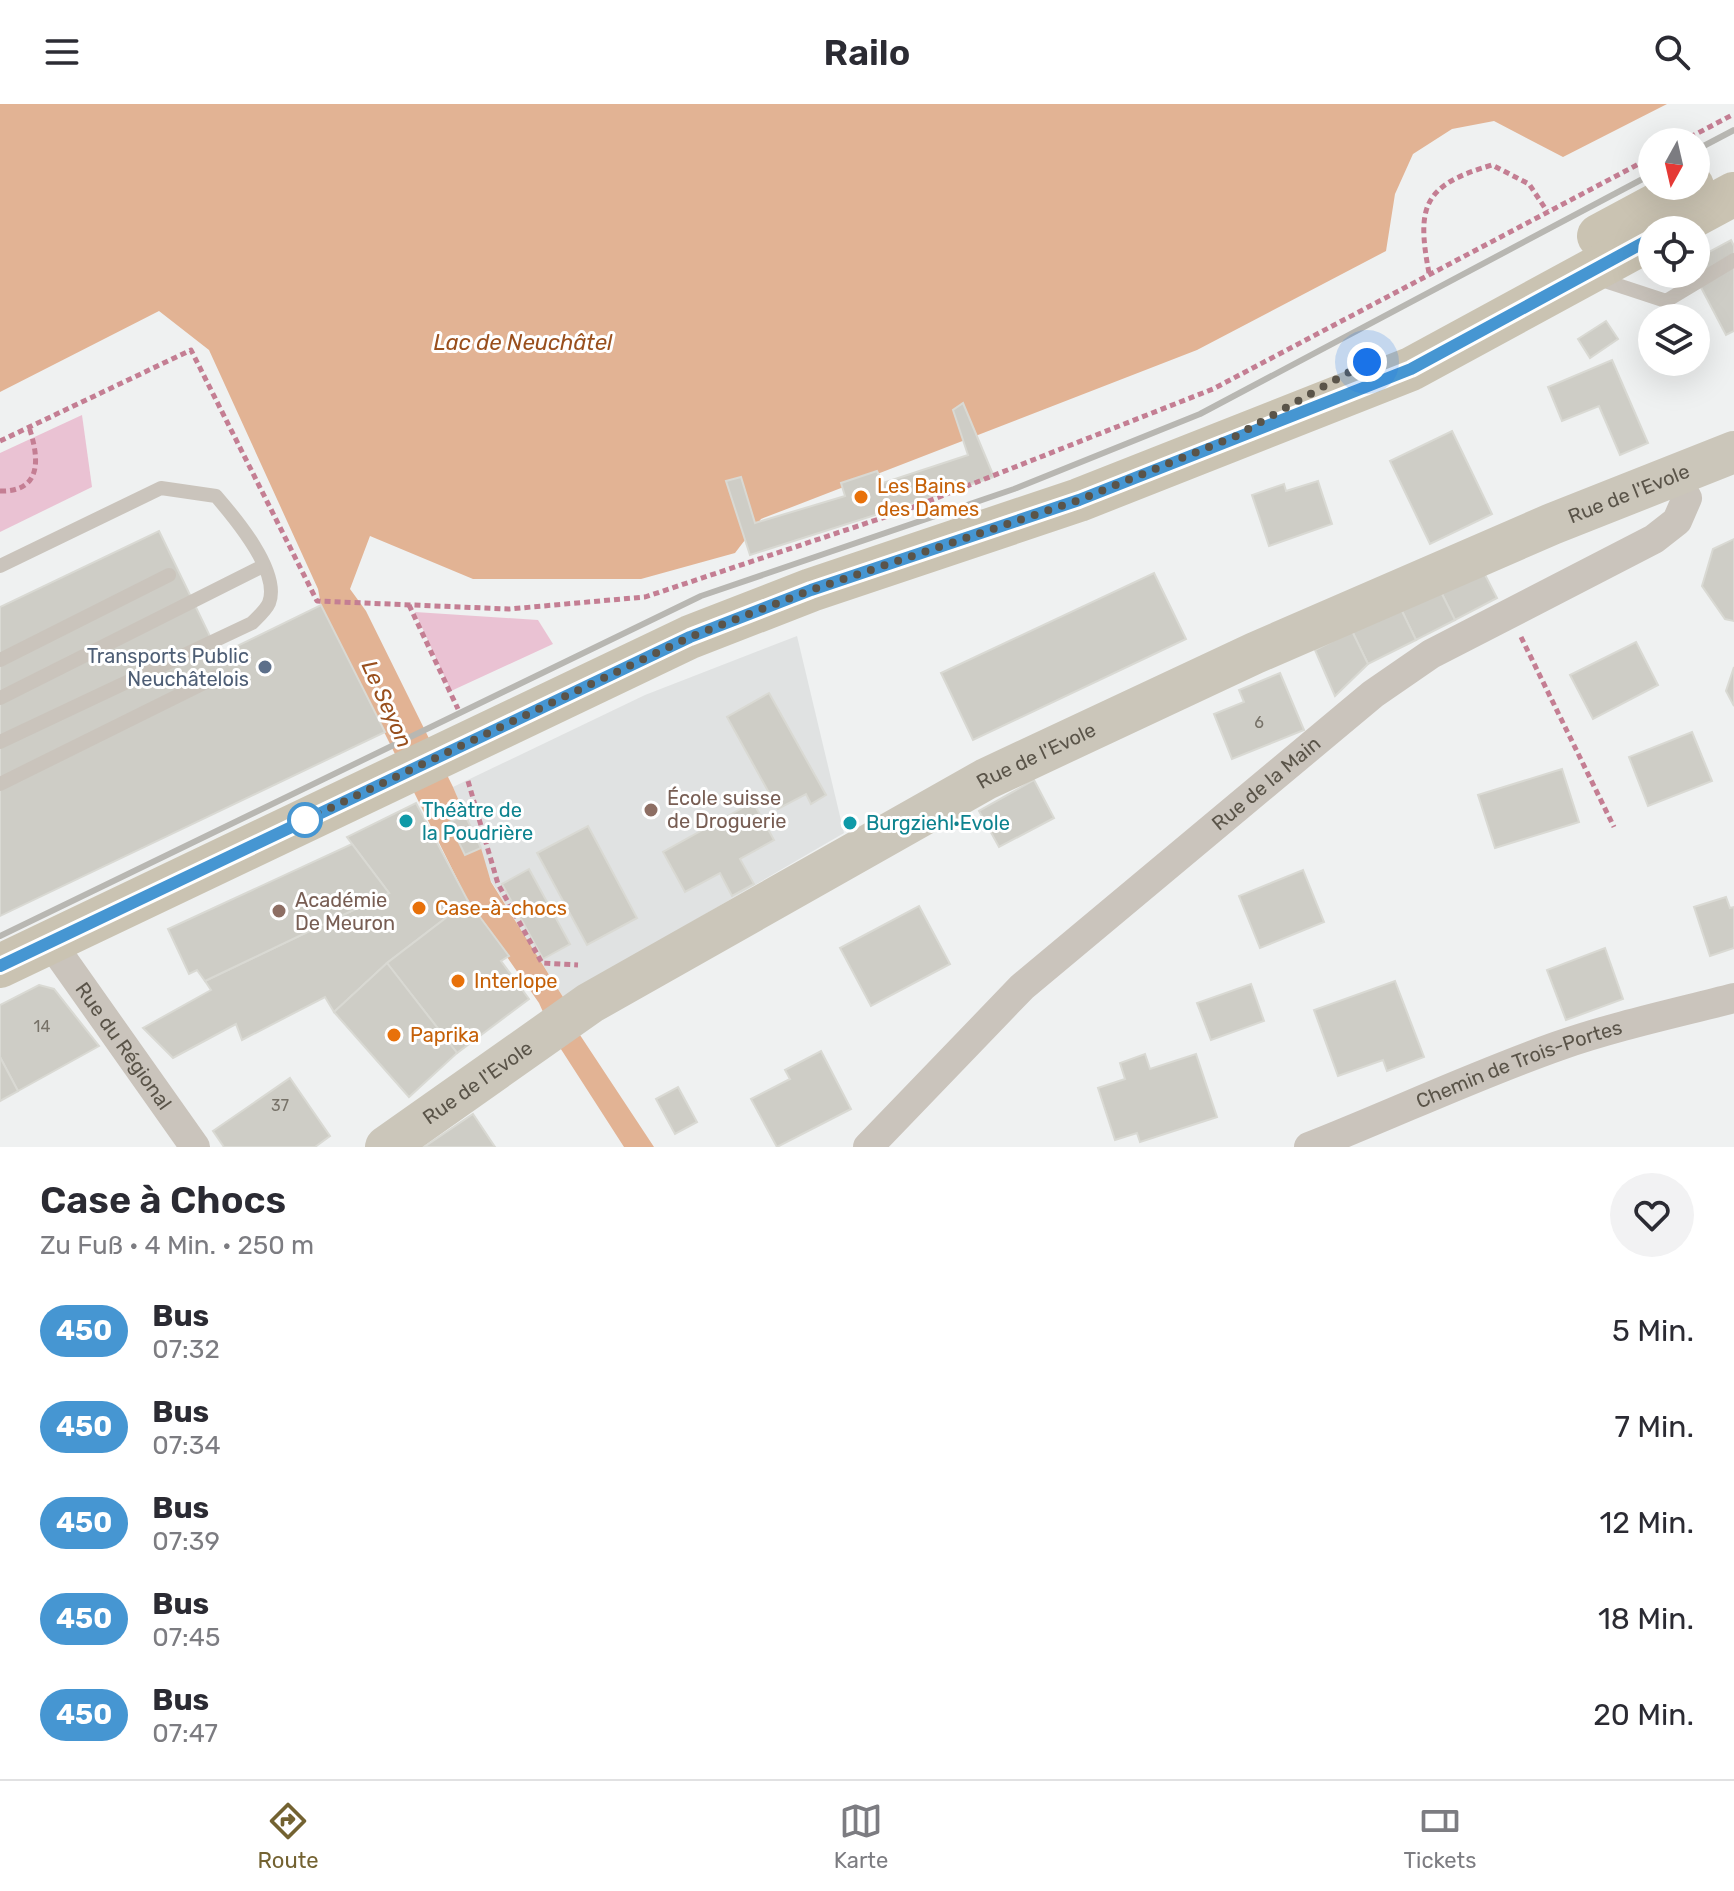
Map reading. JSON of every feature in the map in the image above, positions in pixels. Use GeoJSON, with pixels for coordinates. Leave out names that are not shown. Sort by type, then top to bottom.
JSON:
{"type":"FeatureCollection","features":[{"type":"Feature","properties":{"kind":"main road"},"geometry":{"type":"LineString","coordinates":[[1710,177],[1734,164]]}},
{"type":"Feature","properties":{"kind":"main road"},"geometry":{"type":"LineString","coordinates":[[1693,216],[1734,194]]}},
{"type":"Feature","properties":{"kind":"main road"},"geometry":{"type":"LineString","coordinates":[[1236,436],[1393,347],[1666,200]]}},
{"type":"Feature","properties":{"kind":"main road"},"geometry":{"type":"LineString","coordinates":[[0,966],[586,684],[748,613],[1079,500],[1411,369],[1638,245]]}},
{"type":"Feature","properties":{"kind":"street","name":"Rue de l'Evole"},"geometry":{"type":"LineString","coordinates":[[386,1147],[579,1010],[986,779],[1255,653],[1552,524],[1734,452]]}},
{"type":"Feature","properties":{"kind":"street","name":"Rue de la Main"},"geometry":{"type":"LineString","coordinates":[[868,1147],[1022,987],[1373,694],[1431,654],[1654,539],[1677,521],[1687,498],[1673,475]]}},
{"type":"Feature","properties":{"kind":"street","name":"Rue du Régional"},"geometry":{"type":"LineString","coordinates":[[51,943],[195,1147]]}},
{"type":"Feature","properties":{"kind":"street","name":"Chemin de Trois-Portes"},"geometry":{"type":"LineString","coordinates":[[1309,1147],[1400,1111],[1453,1085],[1562,1044],[1734,998]]}},
{"type":"Feature","properties":{"kind":"lane"},"geometry":{"type":"LineString","coordinates":[[1584,274],[1666,301],[1734,260]]}},
{"type":"Feature","properties":{"kind":"lane"},"geometry":{"type":"LineString","coordinates":[[0,566],[161,488],[216,496],[244,529],[272,588],[268,605],[252,623],[0,742]]}},
{"type":"Feature","properties":{"kind":"lane"},"geometry":{"type":"LineString","coordinates":[[0,698],[263,566]]}},
{"type":"Feature","properties":{"kind":"lane"},"geometry":{"type":"LineString","coordinates":[[0,660],[169,575]]}},
{"type":"Feature","properties":{"kind":"lane"},"geometry":{"type":"LineString","coordinates":[[0,784],[216,677]]}},
{"type":"Feature","properties":{"kind":"path"},"geometry":{"type":"LineString","coordinates":[[1708,128],[1734,114]]}},
{"type":"Feature","properties":{"kind":"path"},"geometry":{"type":"LineString","coordinates":[[0,441],[191,350],[317,601],[509,609],[645,597],[906,510],[1213,389],[1638,164]]}},
{"type":"Feature","properties":{"kind":"path"},"geometry":{"type":"LineString","coordinates":[[1429,273],[1422,237],[1428,201],[1455,176],[1492,165],[1529,184],[1547,211]]}},
{"type":"Feature","properties":{"kind":"path"},"geometry":{"type":"LineString","coordinates":[[0,491],[13,491],[31,478],[38,462],[29,427]]}},
{"type":"Feature","properties":{"kind":"path"},"geometry":{"type":"LineString","coordinates":[[409,605],[465,721],[446,730],[447,751],[498,884],[542,963],[549,964]]}},
{"type":"Feature","properties":{"kind":"path"},"geometry":{"type":"LineString","coordinates":[[1517,629],[1614,827]]}},
{"type":"Feature","properties":{"kind":"shaded area"},"geometry":{"type":"Polygon","coordinates":[[[82,415],[92,487],[0,532],[0,453],[82,415]]]}},
{"type":"Feature","properties":{"kind":"shaded area"},"geometry":{"type":"Polygon","coordinates":[[[415,612],[538,620],[553,644],[451,691],[415,612]]]}},
{"type":"Feature","properties":{"kind":"shaded area","name":"École suisse de Droguerie"},"geometry":{"type":"Polygon","coordinates":[[[797,636],[844,833],[563,997],[491,881],[453,787],[645,695],[797,636]]]}},
{"type":"Feature","properties":{"kind":"water","name":"Lac de Neuchâtel"},"geometry":{"type":"Polygon","coordinates":[[[0,104],[1667,104],[1563,157],[1494,121],[1452,129],[1413,154],[1395,194],[1386,251],[1197,350],[761,519],[735,553],[641,579],[473,579],[370,536],[350,589],[366,611],[453,787],[465,815],[450,822],[481,848],[491,882],[563,997],[578,1032],[654,1147],[624,1147],[557,1043],[539,1003],[468,901],[321,605],[318,589],[209,350],[159,311],[0,392],[0,104]]]}},
{"type":"Feature","properties":{"kind":"building"},"geometry":{"type":"Polygon","coordinates":[[[1731,240],[1734,246],[1734,331],[1726,335],[1701,288],[1710,288],[1710,251],[1731,240]]]}},
{"type":"Feature","properties":{"kind":"building"},"geometry":{"type":"Polygon","coordinates":[[[1606,321],[1618,339],[1590,358],[1578,339],[1606,321]]]}},
{"type":"Feature","properties":{"kind":"building"},"geometry":{"type":"Polygon","coordinates":[[[1612,360],[1648,443],[1620,455],[1599,406],[1562,421],[1548,387],[1612,360]]]}},
{"type":"Feature","properties":{"kind":"building"},"geometry":{"type":"Polygon","coordinates":[[[963,403],[994,477],[750,555],[726,481],[741,477],[755,523],[845,496],[841,483],[877,471],[883,483],[968,455],[953,410],[963,403]]]}},
{"type":"Feature","properties":{"kind":"building"},"geometry":{"type":"Polygon","coordinates":[[[1452,431],[1492,514],[1430,544],[1390,461],[1452,431]]]}},
{"type":"Feature","properties":{"kind":"building"},"geometry":{"type":"Polygon","coordinates":[[[1318,481],[1332,524],[1269,546],[1252,495],[1284,484],[1286,491],[1318,481]]]}},
{"type":"Feature","properties":{"kind":"building"},"geometry":{"type":"Polygon","coordinates":[[[159,531],[219,655],[321,605],[385,732],[0,916],[0,607],[159,531]]]}},
{"type":"Feature","properties":{"kind":"building"},"geometry":{"type":"Polygon","coordinates":[[[1734,539],[1734,621],[1725,619],[1702,586],[1713,549],[1734,539]]]}},
{"type":"Feature","properties":{"kind":"building"},"geometry":{"type":"Polygon","coordinates":[[[1481,567],[1497,598],[1455,620],[1439,588],[1481,567]]]}},
{"type":"Feature","properties":{"kind":"building"},"geometry":{"type":"Polygon","coordinates":[[[1154,573],[1186,639],[973,740],[941,673],[1154,573]]]}},
{"type":"Feature","properties":{"kind":"building"},"geometry":{"type":"Polygon","coordinates":[[[1439,588],[1455,620],[1416,640],[1400,607],[1439,588]]]}},
{"type":"Feature","properties":{"kind":"building"},"geometry":{"type":"Polygon","coordinates":[[[1400,607],[1416,640],[1368,664],[1352,631],[1400,607]]]}},
{"type":"Feature","properties":{"kind":"building"},"geometry":{"type":"Polygon","coordinates":[[[1352,631],[1368,664],[1335,696],[1315,650],[1352,631]]]}},
{"type":"Feature","properties":{"kind":"building"},"geometry":{"type":"Polygon","coordinates":[[[1636,642],[1658,685],[1593,719],[1570,675],[1636,642]]]}},
{"type":"Feature","properties":{"kind":"building"},"geometry":{"type":"Polygon","coordinates":[[[1734,667],[1734,706],[1726,691],[1734,667]]]}},
{"type":"Feature","properties":{"kind":"building"},"geometry":{"type":"Polygon","coordinates":[[[1280,673],[1304,730],[1232,759],[1214,714],[1244,702],[1239,690],[1280,673]]]}},
{"type":"Feature","properties":{"kind":"building"},"geometry":{"type":"Polygon","coordinates":[[[769,693],[826,795],[811,804],[806,794],[778,809],[727,717],[769,693]]]}},
{"type":"Feature","properties":{"kind":"building"},"geometry":{"type":"Polygon","coordinates":[[[1692,732],[1712,781],[1648,806],[1629,757],[1692,732]]]}},
{"type":"Feature","properties":{"kind":"building"},"geometry":{"type":"Polygon","coordinates":[[[1562,769],[1579,822],[1495,848],[1478,795],[1562,769]]]}},
{"type":"Feature","properties":{"kind":"building"},"geometry":{"type":"Polygon","coordinates":[[[1034,780],[1054,818],[999,847],[979,811],[1034,780]]]}},
{"type":"Feature","properties":{"kind":"building"},"geometry":{"type":"Polygon","coordinates":[[[753,802],[774,840],[740,859],[754,884],[732,896],[720,873],[685,892],[663,852],[753,802]]]}},
{"type":"Feature","properties":{"kind":"building"},"geometry":{"type":"Polygon","coordinates":[[[416,803],[468,901],[387,963],[334,1012],[325,997],[242,1040],[236,1024],[173,1058],[143,1028],[211,990],[205,981],[389,893],[347,837],[416,803]]]}},
{"type":"Feature","properties":{"kind":"building"},"geometry":{"type":"Polygon","coordinates":[[[465,815],[481,848],[465,855],[449,822],[465,815]]]}},
{"type":"Feature","properties":{"kind":"building"},"geometry":{"type":"Polygon","coordinates":[[[588,826],[637,918],[587,945],[537,853],[588,826]]]}},
{"type":"Feature","properties":{"kind":"building","name":"Académie De Meuron"},"geometry":{"type":"Polygon","coordinates":[[[352,844],[389,893],[205,981],[197,970],[189,974],[168,929],[352,844]]]}},
{"type":"Feature","properties":{"kind":"building"},"geometry":{"type":"Polygon","coordinates":[[[529,869],[570,944],[543,959],[502,884],[529,869]]]}},
{"type":"Feature","properties":{"kind":"building"},"geometry":{"type":"Polygon","coordinates":[[[1303,870],[1324,922],[1260,948],[1239,896],[1303,870]]]}},
{"type":"Feature","properties":{"kind":"building"},"geometry":{"type":"Polygon","coordinates":[[[1726,897],[1730,908],[1734,907],[1734,948],[1710,956],[1694,907],[1726,897]]]}},
{"type":"Feature","properties":{"kind":"building","name":"Interlope"},"geometry":{"type":"Polygon","coordinates":[[[468,901],[509,956],[501,961],[529,999],[457,1053],[387,963],[468,901]]]}},
{"type":"Feature","properties":{"kind":"building"},"geometry":{"type":"Polygon","coordinates":[[[919,906],[950,964],[871,1006],[840,948],[919,906]]]}},
{"type":"Feature","properties":{"kind":"building"},"geometry":{"type":"Polygon","coordinates":[[[1605,948],[1623,999],[1566,1020],[1547,970],[1605,948]]]}},
{"type":"Feature","properties":{"kind":"building"},"geometry":{"type":"Polygon","coordinates":[[[387,963],[457,1053],[409,1097],[334,1012],[387,963]]]}},
{"type":"Feature","properties":{"kind":"building"},"geometry":{"type":"Polygon","coordinates":[[[1395,981],[1424,1057],[1387,1071],[1383,1060],[1338,1076],[1314,1010],[1395,981]]]}},
{"type":"Feature","properties":{"kind":"building"},"geometry":{"type":"Polygon","coordinates":[[[1251,984],[1264,1021],[1211,1040],[1197,1003],[1251,984]]]}},
{"type":"Feature","properties":{"kind":"building"},"geometry":{"type":"Polygon","coordinates":[[[39,985],[54,989],[99,1046],[18,1091],[0,1057],[0,1005],[39,985]]]}},
{"type":"Feature","properties":{"kind":"building"},"geometry":{"type":"Polygon","coordinates":[[[821,1051],[851,1109],[777,1147],[751,1099],[790,1079],[785,1070],[821,1051]]]}},
{"type":"Feature","properties":{"kind":"building"},"geometry":{"type":"Polygon","coordinates":[[[1145,1054],[1150,1069],[1196,1054],[1217,1117],[1140,1142],[1137,1133],[1115,1140],[1098,1088],[1125,1079],[1120,1063],[1145,1054]]]}},
{"type":"Feature","properties":{"kind":"building"},"geometry":{"type":"Polygon","coordinates":[[[0,1057],[18,1091],[0,1101],[0,1057]]]}},
{"type":"Feature","properties":{"kind":"building"},"geometry":{"type":"Polygon","coordinates":[[[290,1078],[330,1136],[315,1147],[224,1147],[213,1131],[290,1078]]]}},
{"type":"Feature","properties":{"kind":"building"},"geometry":{"type":"Polygon","coordinates":[[[678,1087],[697,1122],[675,1134],[656,1099],[678,1087]]]}},
{"type":"Feature","properties":{"kind":"building"},"geometry":{"type":"Polygon","coordinates":[[[473,1114],[495,1147],[424,1147],[473,1114]]]}},
{"type":"Feature","properties":{"kind":"railway"},"geometry":{"type":"LineString","coordinates":[[1710,143],[1734,130]]}},
{"type":"Feature","properties":{"kind":"railway"},"geometry":{"type":"LineString","coordinates":[[0,936],[701,596],[1014,489],[1200,414],[1638,181]]}},
{"type":"Feature","properties":{"kind":"bus line","name":"450"},"geometry":{"type":"LineString","coordinates":[[0,966],[690,637],[811,590],[1079,500],[1411,369],[1638,245]]}},
{"type":"Feature","properties":{"kind":"place","name":"Les Bains des Dames"},"geometry":{"type":"Point","coordinates":[861,497]}},
{"type":"Feature","properties":{"kind":"place","name":"Transports Public Neuchâtelois"},"geometry":{"type":"Point","coordinates":[265,667]}},
{"type":"Feature","properties":{"kind":"place","name":"École suisse de Droguerie"},"geometry":{"type":"Point","coordinates":[651,810]}},
{"type":"Feature","properties":{"kind":"place","name":"Théàtre de la Poudrière"},"geometry":{"type":"Point","coordinates":[406,821]}},
{"type":"Feature","properties":{"kind":"place","name":"Burgziehl·Evole"},"geometry":{"type":"Point","coordinates":[850,823]}},
{"type":"Feature","properties":{"kind":"place","name":"Case-à-chocs"},"geometry":{"type":"Point","coordinates":[419,908]}},
{"type":"Feature","properties":{"kind":"place","name":"Académie De Meuron"},"geometry":{"type":"Point","coordinates":[279,911]}},
{"type":"Feature","properties":{"kind":"place","name":"Interlope"},"geometry":{"type":"Point","coordinates":[458,981]}},
{"type":"Feature","properties":{"kind":"place","name":"Paprika"},"geometry":{"type":"Point","coordinates":[394,1035]}},
{"type":"Feature","properties":{"kind":"route"},"geometry":{"type":"LineString","coordinates":[[305,820],[586,684],[748,613],[1079,500],[1236,436],[1367,362]]}},
{"type":"Feature","properties":{"kind":"water label","name":"Le Seyon"},"geometry":{"type":"Point","coordinates":[387,704]}}]}
